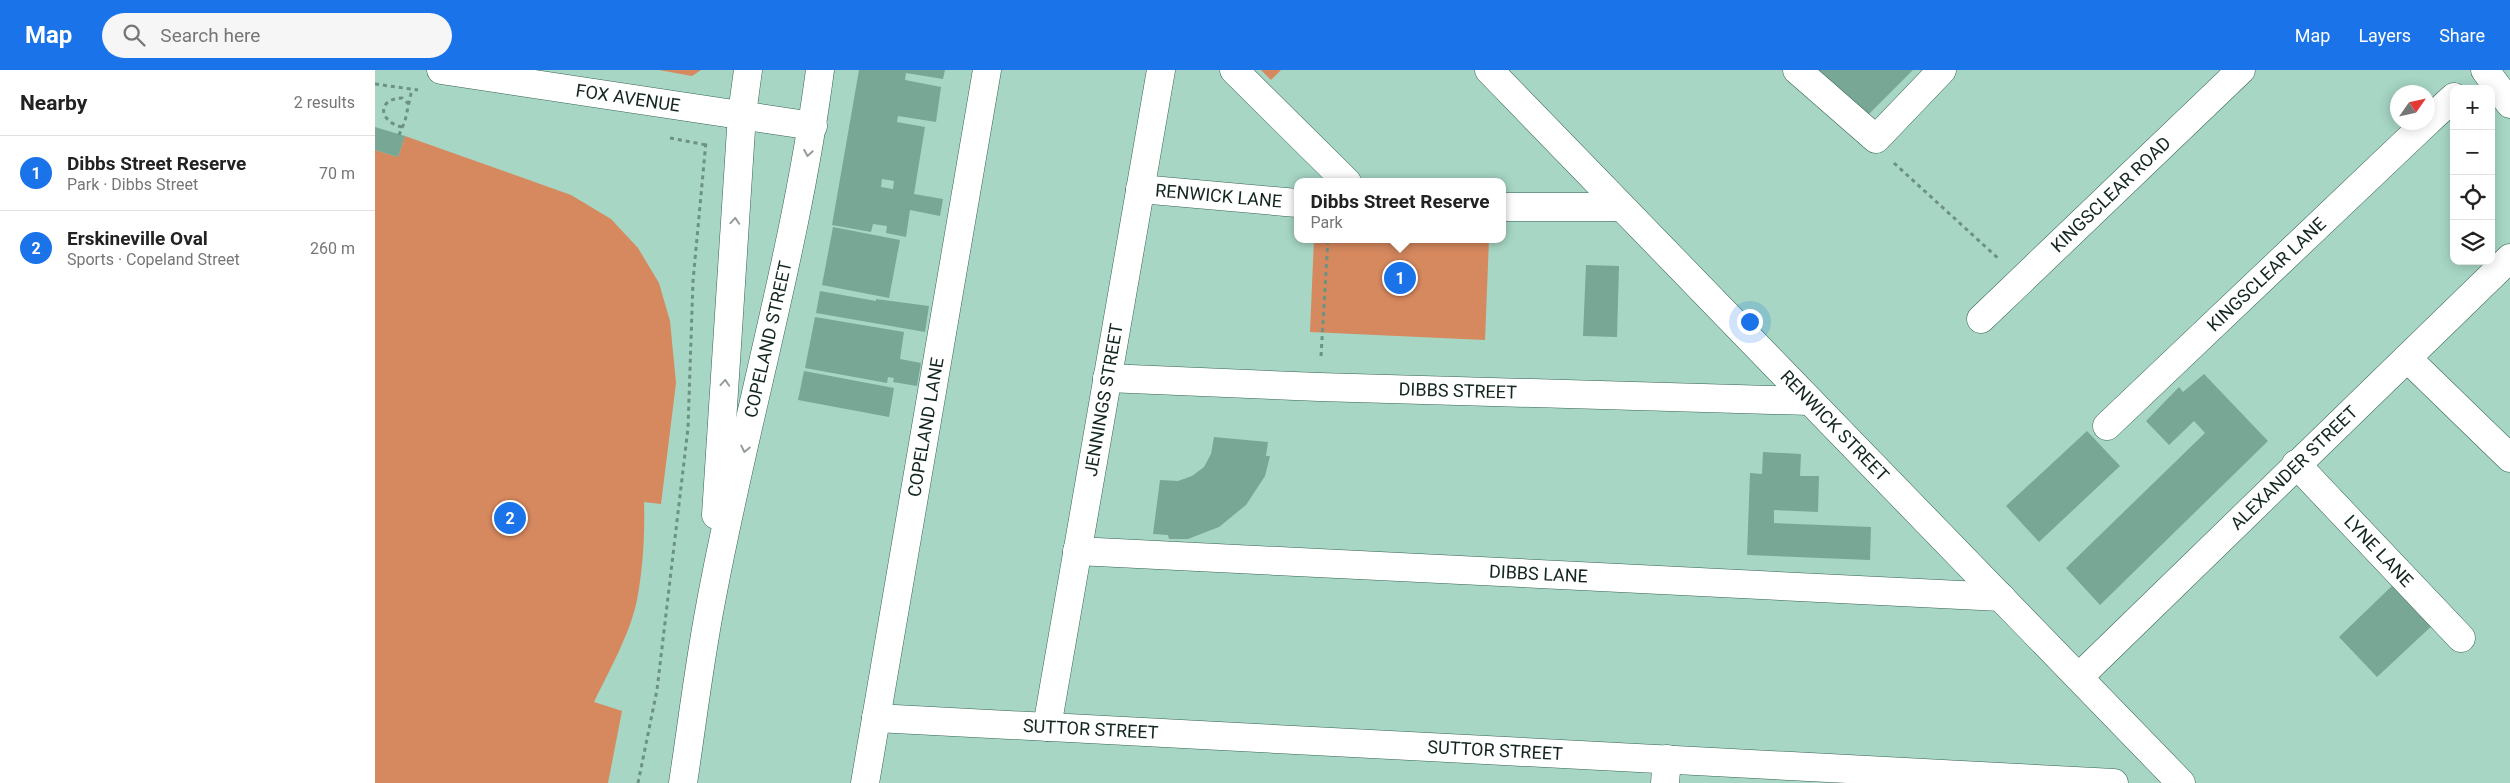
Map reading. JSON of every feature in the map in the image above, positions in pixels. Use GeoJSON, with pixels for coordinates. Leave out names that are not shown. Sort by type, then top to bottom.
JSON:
{"type":"FeatureCollection","features":[{"type":"Feature","properties":{"kind":"street","name":"FOX AVENUE"},"geometry":{"type":"LineString","coordinates":[[441,70],[813,126]]}},
{"type":"Feature","properties":{"kind":"street","name":"COPELAND STREET"},"geometry":{"type":"LineString","coordinates":[[710,607],[742,114],[747,70]]}},
{"type":"Feature","properties":{"kind":"street","name":"COPELAND STREET"},"geometry":{"type":"LineString","coordinates":[[683,783],[710,607],[797,210],[813,126],[820,70]]}},
{"type":"Feature","properties":{"kind":"street","name":"COPELAND LANE"},"geometry":{"type":"LineString","coordinates":[[865,783],[987,70]]}},
{"type":"Feature","properties":{"kind":"street","name":"JENNINGS STREET"},"geometry":{"type":"LineString","coordinates":[[1047,728],[1161,70]]}},
{"type":"Feature","properties":{"kind":"street"},"geometry":{"type":"LineString","coordinates":[[1234,70],[1343,178]]}},
{"type":"Feature","properties":{"kind":"street","name":"RENWICK STREET"},"geometry":{"type":"LineString","coordinates":[[1489,70],[2181,783]]}},
{"type":"Feature","properties":{"kind":"street"},"geometry":{"type":"LineString","coordinates":[[1797,70],[1876,139],[1942,70]]}},
{"type":"Feature","properties":{"kind":"street","name":"KINGSCLEAR ROAD"},"geometry":{"type":"LineString","coordinates":[[1981,319],[2241,70]]}},
{"type":"Feature","properties":{"kind":"street"},"geometry":{"type":"LineString","coordinates":[[2467,85],[2484,70],[2510,104]]}},
{"type":"Feature","properties":{"kind":"street","name":"KINGSCLEAR LANE"},"geometry":{"type":"LineString","coordinates":[[2435,115],[2450,101]]}},
{"type":"Feature","properties":{"kind":"street","name":"KINGSCLEAR LANE"},"geometry":{"type":"LineString","coordinates":[[2107,426],[2419,130]]}},
{"type":"Feature","properties":{"kind":"street","name":"RENWICK LANE"},"geometry":{"type":"LineString","coordinates":[[1140,189],[1294,204]]}},
{"type":"Feature","properties":{"kind":"street"},"geometry":{"type":"LineString","coordinates":[[1506,207],[1621,206]]}},
{"type":"Feature","properties":{"kind":"street","name":"ALEXANDER STREET"},"geometry":{"type":"LineString","coordinates":[[2079,677],[2510,258]]}},
{"type":"Feature","properties":{"kind":"street"},"geometry":{"type":"LineString","coordinates":[[2407,358],[2510,458]]}},
{"type":"Feature","properties":{"kind":"street","name":"DIBBS STREET"},"geometry":{"type":"LineString","coordinates":[[1107,378],[1810,401]]}},
{"type":"Feature","properties":{"kind":"street","name":"LYNE LANE"},"geometry":{"type":"LineString","coordinates":[[2296,464],[2461,638]]}},
{"type":"Feature","properties":{"kind":"street","name":"DIBBS LANE"},"geometry":{"type":"LineString","coordinates":[[1077,552],[2001,597]]}},
{"type":"Feature","properties":{"kind":"street","name":"SUTTOR STREET"},"geometry":{"type":"LineString","coordinates":[[876,718],[1666,771],[2114,783]]}},
{"type":"Feature","properties":{"kind":"path"},"geometry":{"type":"LineString","coordinates":[[399,134],[410,105],[412,89]]}},
{"type":"Feature","properties":{"kind":"path"},"geometry":{"type":"LineString","coordinates":[[402,127],[391,125],[386,120],[383,111],[385,105],[394,99],[402,98],[410,105]]}},
{"type":"Feature","properties":{"kind":"path"},"geometry":{"type":"LineString","coordinates":[[1876,139],[1882,152],[2022,280]]}},
{"type":"Feature","properties":{"kind":"path"},"geometry":{"type":"LineString","coordinates":[[638,783],[657,690],[688,428],[693,280],[706,144]]}},
{"type":"Feature","properties":{"kind":"path"},"geometry":{"type":"LineString","coordinates":[[1319,386],[1328,243]]}},
{"type":"Feature","properties":{"kind":"shaded area"},"geometry":{"type":"Polygon","coordinates":[[[659,70],[701,70],[692,76],[659,70]]]}},
{"type":"Feature","properties":{"kind":"shaded area"},"geometry":{"type":"Polygon","coordinates":[[[1261,70],[1281,70],[1271,80],[1261,70]]]}},
{"type":"Feature","properties":{"kind":"shaded area"},"geometry":{"type":"Polygon","coordinates":[[[405,136],[571,195],[611,219],[638,248],[659,283],[670,321],[676,383],[661,504],[644,502],[642,563],[634,613],[594,702],[622,711],[608,783],[375,783],[375,150],[398,157],[405,136]]]}},
{"type":"Feature","properties":{"kind":"shaded area"},"geometry":{"type":"Polygon","coordinates":[[[1314,243],[1489,243],[1485,340],[1310,332],[1314,243]]]}},
{"type":"Feature","properties":{"kind":"building"},"geometry":{"type":"Polygon","coordinates":[[[859,70],[945,70],[943,79],[906,73],[905,80],[941,87],[936,122],[898,116],[897,122],[925,127],[914,194],[943,199],[940,216],[910,210],[906,237],[886,233],[887,226],[873,224],[871,232],[832,225],[859,70]],[[882,179],[881,187],[893,189],[894,181],[882,179]]]}},
{"type":"Feature","properties":{"kind":"building"},"geometry":{"type":"Polygon","coordinates":[[[1805,70],[1913,70],[1861,122],[1805,70]]]}},
{"type":"Feature","properties":{"kind":"building"},"geometry":{"type":"Polygon","coordinates":[[[375,127],[405,136],[398,157],[375,150],[375,127]]]}},
{"type":"Feature","properties":{"kind":"building"},"geometry":{"type":"Polygon","coordinates":[[[833,227],[900,240],[889,298],[822,285],[833,227]]]}},
{"type":"Feature","properties":{"kind":"building"},"geometry":{"type":"Polygon","coordinates":[[[1586,265],[1619,266],[1617,337],[1583,336],[1586,265]]]}},
{"type":"Feature","properties":{"kind":"building"},"geometry":{"type":"Polygon","coordinates":[[[820,291],[876,301],[876,299],[929,306],[925,332],[816,313],[820,291]]]}},
{"type":"Feature","properties":{"kind":"building"},"geometry":{"type":"Polygon","coordinates":[[[815,317],[904,332],[900,359],[921,363],[917,386],[893,382],[894,378],[888,377],[887,383],[805,368],[815,317]]]}},
{"type":"Feature","properties":{"kind":"building"},"geometry":{"type":"Polygon","coordinates":[[[804,371],[894,388],[889,417],[798,400],[804,371]]]}},
{"type":"Feature","properties":{"kind":"building"},"geometry":{"type":"Polygon","coordinates":[[[2204,374],[2268,441],[2100,605],[2066,568],[2205,433],[2194,421],[2169,445],[2146,421],[2179,387],[2183,392],[2204,374]]]}},
{"type":"Feature","properties":{"kind":"building"},"geometry":{"type":"Polygon","coordinates":[[[2087,431],[2120,466],[2039,542],[2006,506],[2087,431]]]}},
{"type":"Feature","properties":{"kind":"building"},"geometry":{"type":"Polygon","coordinates":[[[1214,437],[1268,442],[1266,456],[1270,456],[1265,476],[1246,505],[1219,527],[1188,539],[1169,539],[1168,535],[1153,534],[1160,480],[1178,481],[1192,476],[1204,467],[1211,454],[1214,437]]]}},
{"type":"Feature","properties":{"kind":"building"},"geometry":{"type":"Polygon","coordinates":[[[1763,452],[1801,454],[1800,476],[1819,476],[1818,512],[1774,510],[1774,523],[1871,527],[1870,560],[1747,555],[1750,473],[1762,474],[1763,452]]]}},
{"type":"Feature","properties":{"kind":"building"},"geometry":{"type":"Polygon","coordinates":[[[2397,581],[2436,622],[2377,677],[2339,637],[2397,581]]]}},
{"type":"Feature","properties":{"kind":"place","name":"Dibbs Street Reserve"},"geometry":{"type":"Point","coordinates":[1400,278]}},
{"type":"Feature","properties":{"kind":"place","name":"Erskineville Oval"},"geometry":{"type":"Point","coordinates":[510,518]}}]}
